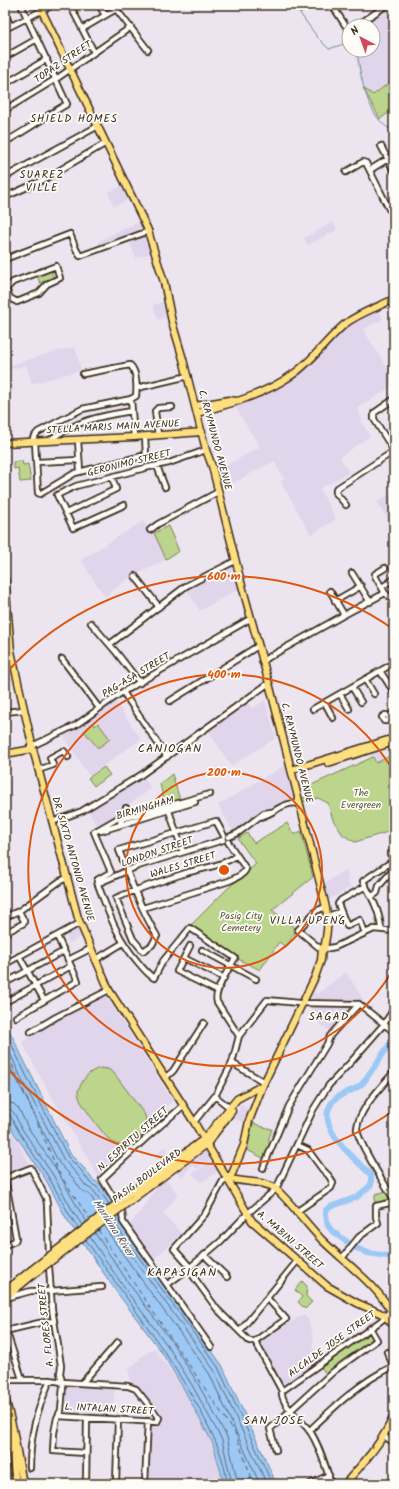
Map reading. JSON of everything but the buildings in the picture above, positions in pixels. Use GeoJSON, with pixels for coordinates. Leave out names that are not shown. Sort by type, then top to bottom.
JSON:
{"type":"FeatureCollection","features":[{"type":"Feature","properties":{"kind":"main road","name":"C. RAYMUNDO AVENUE"},"geometry":{"type":"LineString","coordinates":[[41,8],[148,231],[164,282],[171,318],[188,376],[196,413],[218,492],[250,619],[269,683],[328,916],[323,950],[318,970],[264,1083],[249,1121],[244,1144],[232,1174],[228,1178]]}},
{"type":"Feature","properties":{"kind":"main road"},"geometry":{"type":"LineString","coordinates":[[195,406],[250,397],[292,376],[346,324],[394,299]]}},
{"type":"Feature","properties":{"kind":"main road"},"geometry":{"type":"LineString","coordinates":[[196,413],[231,404],[236,400]]}},
{"type":"Feature","properties":{"kind":"main road","name":"STELLA MARIS MAIN AVENUE"},"geometry":{"type":"LineString","coordinates":[[5,443],[21,441],[31,442],[158,436],[202,432]]}},
{"type":"Feature","properties":{"kind":"main road","name":"STELLA MARIS MAIN AVENUE"},"geometry":{"type":"LineString","coordinates":[[5,446],[22,445],[31,442]]}},
{"type":"Feature","properties":{"kind":"main road","name":"DR. SIXTO ANTONIO AVENUE"},"geometry":{"type":"LineString","coordinates":[[5,580],[8,651],[24,710],[32,748],[80,923],[109,990],[205,1141]]}},
{"type":"Feature","properties":{"kind":"main road"},"geometry":{"type":"LineString","coordinates":[[292,772],[394,738]]}},
{"type":"Feature","properties":{"kind":"main road"},"geometry":{"type":"LineString","coordinates":[[292,772],[394,742]]}},
{"type":"Feature","properties":{"kind":"main road"},"geometry":{"type":"LineString","coordinates":[[5,753],[32,748]]}},
{"type":"Feature","properties":{"kind":"main road","name":"C. RAYMUNDO AVENUE"},"geometry":{"type":"LineString","coordinates":[[323,897],[322,900],[325,923],[323,950]]}},
{"type":"Feature","properties":{"kind":"main road"},"geometry":{"type":"LineString","coordinates":[[205,1141],[237,1099],[264,1083]]}},
{"type":"Feature","properties":{"kind":"main road"},"geometry":{"type":"LineString","coordinates":[[205,1141],[230,1114],[237,1099]]}},
{"type":"Feature","properties":{"kind":"main road","name":"A. MABINI STREET"},"geometry":{"type":"LineString","coordinates":[[205,1141],[252,1221],[327,1286],[357,1303],[385,1316],[394,1326]]}},
{"type":"Feature","properties":{"kind":"main road","name":"PASIG BOULEVARD"},"geometry":{"type":"LineString","coordinates":[[5,1291],[205,1141]]}},
{"type":"Feature","properties":{"kind":"main road"},"geometry":{"type":"LineString","coordinates":[[228,1178],[270,1185],[276,1189],[296,1212],[342,1258],[376,1289],[392,1313]]}},
{"type":"Feature","properties":{"kind":"main road","name":"PASIG BOULEVARD"},"geometry":{"type":"LineString","coordinates":[[5,1298],[32,1272]]}},
{"type":"Feature","properties":{"kind":"main road"},"geometry":{"type":"LineString","coordinates":[[5,1397],[13,1429],[22,1484]]}},
{"type":"Feature","properties":{"kind":"main road"},"geometry":{"type":"LineString","coordinates":[[5,1406],[14,1444],[19,1484]]}},
{"type":"Feature","properties":{"kind":"main road"},"geometry":{"type":"LineString","coordinates":[[345,1484],[373,1452],[384,1436],[394,1415]]}},
{"type":"Feature","properties":{"kind":"main road"},"geometry":{"type":"LineString","coordinates":[[5,1421],[11,1444],[15,1484]]}},
{"type":"Feature","properties":{"kind":"main road"},"geometry":{"type":"LineString","coordinates":[[5,1432],[15,1484]]}},
{"type":"Feature","properties":{"kind":"street"},"geometry":{"type":"LineString","coordinates":[[5,142],[27,130],[49,114],[67,104],[21,5]]}},
{"type":"Feature","properties":{"kind":"street"},"geometry":{"type":"LineString","coordinates":[[5,29],[27,18],[41,8],[53,5]]}},
{"type":"Feature","properties":{"kind":"street"},"geometry":{"type":"LineString","coordinates":[[70,5],[94,52]]}},
{"type":"Feature","properties":{"kind":"street"},"geometry":{"type":"LineString","coordinates":[[99,5],[105,15]]}},
{"type":"Feature","properties":{"kind":"street"},"geometry":{"type":"LineString","coordinates":[[302,9],[308,5]]}},
{"type":"Feature","properties":{"kind":"street"},"geometry":{"type":"LineString","coordinates":[[332,5],[341,19]]}},
{"type":"Feature","properties":{"kind":"street"},"geometry":{"type":"LineString","coordinates":[[368,18],[387,5]]}},
{"type":"Feature","properties":{"kind":"street"},"geometry":{"type":"LineString","coordinates":[[82,29],[114,9],[118,10],[148,50]]}},
{"type":"Feature","properties":{"kind":"street"},"geometry":{"type":"LineString","coordinates":[[5,15],[11,26]]}},
{"type":"Feature","properties":{"kind":"street","name":"TOPAZ STREET"},"geometry":{"type":"LineString","coordinates":[[5,110],[56,79],[130,27]]}},
{"type":"Feature","properties":{"kind":"street"},"geometry":{"type":"LineString","coordinates":[[5,57],[37,39]]}},
{"type":"Feature","properties":{"kind":"street"},"geometry":{"type":"LineString","coordinates":[[5,84],[47,59]]}},
{"type":"Feature","properties":{"kind":"street"},"geometry":{"type":"LineString","coordinates":[[5,177],[98,126]]}},
{"type":"Feature","properties":{"kind":"street"},"geometry":{"type":"LineString","coordinates":[[5,197],[43,180],[106,144]]}},
{"type":"Feature","properties":{"kind":"street"},"geometry":{"type":"LineString","coordinates":[[382,146],[394,171]]}},
{"type":"Feature","properties":{"kind":"street"},"geometry":{"type":"LineString","coordinates":[[370,170],[394,155]]}},
{"type":"Feature","properties":{"kind":"street"},"geometry":{"type":"LineString","coordinates":[[346,172],[365,162],[389,209]]}},
{"type":"Feature","properties":{"kind":"street"},"geometry":{"type":"LineString","coordinates":[[5,259],[70,234],[80,256],[148,231]]}},
{"type":"Feature","properties":{"kind":"street"},"geometry":{"type":"LineString","coordinates":[[56,266],[60,278],[47,284],[39,293],[16,302],[10,298],[6,290],[13,282],[56,266]]}},
{"type":"Feature","properties":{"kind":"street"},"geometry":{"type":"LineString","coordinates":[[83,374],[130,365],[133,368],[137,388],[136,396],[132,399],[82,409],[38,432],[31,442],[37,462],[38,493],[40,494],[60,481],[80,471],[146,455],[145,436]]}},
{"type":"Feature","properties":{"kind":"street"},"geometry":{"type":"LineString","coordinates":[[137,388],[188,376]]}},
{"type":"Feature","properties":{"kind":"street"},"geometry":{"type":"LineString","coordinates":[[132,399],[134,437]]}},
{"type":"Feature","properties":{"kind":"street"},"geometry":{"type":"LineString","coordinates":[[346,505],[336,493],[336,489],[394,451],[374,418],[374,413],[394,399]]}},
{"type":"Feature","properties":{"kind":"street"},"geometry":{"type":"LineString","coordinates":[[158,436],[155,411],[158,408],[172,407]]}},
{"type":"Feature","properties":{"kind":"street"},"geometry":{"type":"LineString","coordinates":[[48,441],[63,431],[91,418],[132,411]]}},
{"type":"Feature","properties":{"kind":"street"},"geometry":{"type":"LineString","coordinates":[[78,440],[80,471]]}},
{"type":"Feature","properties":{"kind":"street","name":"GERONIMO STREET"},"geometry":{"type":"LineString","coordinates":[[66,513],[57,495],[76,486],[169,463],[206,450]]}},
{"type":"Feature","properties":{"kind":"street"},"geometry":{"type":"LineString","coordinates":[[37,462],[79,460]]}},
{"type":"Feature","properties":{"kind":"street"},"geometry":{"type":"LineString","coordinates":[[157,466],[165,487]]}},
{"type":"Feature","properties":{"kind":"street"},"geometry":{"type":"LineString","coordinates":[[112,477],[116,489],[66,513],[73,528],[124,505]]}},
{"type":"Feature","properties":{"kind":"street"},"geometry":{"type":"LineString","coordinates":[[150,530],[158,524],[218,492]]}},
{"type":"Feature","properties":{"kind":"street"},"geometry":{"type":"LineString","coordinates":[[110,644],[186,586],[235,561]]}},
{"type":"Feature","properties":{"kind":"street"},"geometry":{"type":"LineString","coordinates":[[385,568],[375,574],[385,593],[391,598],[394,598]]}},
{"type":"Feature","properties":{"kind":"street"},"geometry":{"type":"LineString","coordinates":[[352,573],[370,602]]}},
{"type":"Feature","properties":{"kind":"street"},"geometry":{"type":"LineString","coordinates":[[135,576],[159,607]]}},
{"type":"Feature","properties":{"kind":"street"},"geometry":{"type":"LineString","coordinates":[[382,587],[394,579]]}},
{"type":"Feature","properties":{"kind":"street"},"geometry":{"type":"LineString","coordinates":[[335,601],[360,586]]}},
{"type":"Feature","properties":{"kind":"street"},"geometry":{"type":"LineString","coordinates":[[330,591],[343,615]]}},
{"type":"Feature","properties":{"kind":"street"},"geometry":{"type":"LineString","coordinates":[[262,661],[385,593]]}},
{"type":"Feature","properties":{"kind":"street","name":"PAG-ASA STREET"},"geometry":{"type":"LineString","coordinates":[[32,748],[76,725],[123,692],[250,619]]}},
{"type":"Feature","properties":{"kind":"street"},"geometry":{"type":"LineString","coordinates":[[91,623],[110,644],[140,683]]}},
{"type":"Feature","properties":{"kind":"street"},"geometry":{"type":"LineString","coordinates":[[170,701],[258,646]]}},
{"type":"Feature","properties":{"kind":"street"},"geometry":{"type":"LineString","coordinates":[[62,659],[99,708]]}},
{"type":"Feature","properties":{"kind":"street"},"geometry":{"type":"LineString","coordinates":[[313,709],[394,663]]}},
{"type":"Feature","properties":{"kind":"street"},"geometry":{"type":"LineString","coordinates":[[380,671],[394,692]]}},
{"type":"Feature","properties":{"kind":"street"},"geometry":{"type":"LineString","coordinates":[[365,680],[374,694]]}},
{"type":"Feature","properties":{"kind":"street"},"geometry":{"type":"LineString","coordinates":[[389,685],[394,681]]}},
{"type":"Feature","properties":{"kind":"street"},"geometry":{"type":"LineString","coordinates":[[52,822],[98,802],[141,775],[269,683]]}},
{"type":"Feature","properties":{"kind":"street"},"geometry":{"type":"LineString","coordinates":[[352,687],[361,702]]}},
{"type":"Feature","properties":{"kind":"street"},"geometry":{"type":"LineString","coordinates":[[123,692],[167,757]]}},
{"type":"Feature","properties":{"kind":"street"},"geometry":{"type":"LineString","coordinates":[[340,694],[349,709]]}},
{"type":"Feature","properties":{"kind":"street"},"geometry":{"type":"LineString","coordinates":[[324,703],[333,718]]}},
{"type":"Feature","properties":{"kind":"street"},"geometry":{"type":"LineString","coordinates":[[5,712],[24,710]]}},
{"type":"Feature","properties":{"kind":"street"},"geometry":{"type":"LineString","coordinates":[[38,770],[53,765],[50,758],[64,751],[68,757]]}},
{"type":"Feature","properties":{"kind":"street","name":"BIRMINGHAM"},"geometry":{"type":"LineString","coordinates":[[101,831],[210,794]]}},
{"type":"Feature","properties":{"kind":"street","name":"LONDON STREET"},"geometry":{"type":"LineString","coordinates":[[259,817],[265,817],[298,797]]}},
{"type":"Feature","properties":{"kind":"street","name":"LONDON STREET"},"geometry":{"type":"LineString","coordinates":[[284,806],[296,803],[300,804]]}},
{"type":"Feature","properties":{"kind":"street"},"geometry":{"type":"LineString","coordinates":[[126,808],[127,813],[94,832],[111,872],[97,882],[108,912],[123,943],[142,968],[153,978],[155,978],[163,961],[190,928],[236,958],[217,991],[215,998],[216,1002],[239,1036]]}},
{"type":"Feature","properties":{"kind":"street"},"geometry":{"type":"LineString","coordinates":[[168,808],[183,852]]}},
{"type":"Feature","properties":{"kind":"street","name":"LONDON STREET"},"geometry":{"type":"LineString","coordinates":[[99,883],[127,870],[226,839],[238,833],[264,813],[271,812]]}},
{"type":"Feature","properties":{"kind":"street"},"geometry":{"type":"LineString","coordinates":[[216,820],[226,839],[236,856],[246,868],[245,872],[239,877],[143,908],[119,850],[216,820]]}},
{"type":"Feature","properties":{"kind":"street"},"geometry":{"type":"LineString","coordinates":[[381,929],[381,920],[372,896],[363,881],[394,859],[390,854],[394,851]]}},
{"type":"Feature","properties":{"kind":"street","name":"WALES STREET"},"geometry":{"type":"LineString","coordinates":[[143,908],[157,936],[152,945],[143,951],[133,939],[116,898],[135,890],[223,862],[236,856]]}},
{"type":"Feature","properties":{"kind":"street"},"geometry":{"type":"LineString","coordinates":[[372,896],[377,893],[379,886],[394,869]]}},
{"type":"Feature","properties":{"kind":"street"},"geometry":{"type":"LineString","coordinates":[[5,917],[19,912],[60,881],[67,878]]}},
{"type":"Feature","properties":{"kind":"street"},"geometry":{"type":"LineString","coordinates":[[365,933],[360,920],[347,926],[338,904],[341,900],[366,886]]}},
{"type":"Feature","properties":{"kind":"street"},"geometry":{"type":"LineString","coordinates":[[323,908],[316,911],[298,930],[323,950],[335,947],[374,929],[394,931]]}},
{"type":"Feature","properties":{"kind":"street"},"geometry":{"type":"LineString","coordinates":[[5,933],[24,924],[19,912]]}},
{"type":"Feature","properties":{"kind":"street"},"geometry":{"type":"LineString","coordinates":[[328,916],[340,912]]}},
{"type":"Feature","properties":{"kind":"street"},"geometry":{"type":"LineString","coordinates":[[5,964],[80,923]]}},
{"type":"Feature","properties":{"kind":"street"},"geometry":{"type":"LineString","coordinates":[[16,1017],[78,981],[57,936]]}},
{"type":"Feature","properties":{"kind":"street"},"geometry":{"type":"LineString","coordinates":[[95,960],[123,943]]}},
{"type":"Feature","properties":{"kind":"street"},"geometry":{"type":"LineString","coordinates":[[190,946],[177,971],[217,991]]}},
{"type":"Feature","properties":{"kind":"street"},"geometry":{"type":"LineString","coordinates":[[68,960],[90,949]]}},
{"type":"Feature","properties":{"kind":"street"},"geometry":{"type":"LineString","coordinates":[[202,950],[256,979]]}},
{"type":"Feature","properties":{"kind":"street"},"geometry":{"type":"LineString","coordinates":[[5,983],[64,951]]}},
{"type":"Feature","properties":{"kind":"street"},"geometry":{"type":"LineString","coordinates":[[19,956],[44,1000]]}},
{"type":"Feature","properties":{"kind":"street"},"geometry":{"type":"LineString","coordinates":[[184,958],[224,978]]}},
{"type":"Feature","properties":{"kind":"street"},"geometry":{"type":"LineString","coordinates":[[9,1000],[71,966]]}},
{"type":"Feature","properties":{"kind":"street"},"geometry":{"type":"LineString","coordinates":[[31,1032],[56,1017],[109,990]]}},
{"type":"Feature","properties":{"kind":"street"},"geometry":{"type":"LineString","coordinates":[[194,1122],[215,1096],[232,1063],[239,1036],[266,1000],[303,1003],[359,1004],[394,1032]]}},
{"type":"Feature","properties":{"kind":"street"},"geometry":{"type":"LineString","coordinates":[[263,1168],[289,1106],[327,1044],[330,1036],[359,1004]]}},
{"type":"Feature","properties":{"kind":"street"},"geometry":{"type":"LineString","coordinates":[[168,1284],[220,1241],[247,1214],[276,1189],[313,1110],[329,1085],[350,1064],[384,1024],[394,1009]]}},
{"type":"Feature","properties":{"kind":"street"},"geometry":{"type":"LineString","coordinates":[[165,1078],[176,1067],[204,1023]]}},
{"type":"Feature","properties":{"kind":"street"},"geometry":{"type":"LineString","coordinates":[[232,1063],[264,1083]]}},
{"type":"Feature","properties":{"kind":"street"},"geometry":{"type":"LineString","coordinates":[[342,1258],[367,1230],[378,1223],[376,1217],[376,1206],[394,1200],[363,1144],[357,1128],[365,1108],[394,1072]]}},
{"type":"Feature","properties":{"kind":"street"},"geometry":{"type":"LineString","coordinates":[[215,1096],[230,1108]]}},
{"type":"Feature","properties":{"kind":"street","name":"N. ESPIRITU STREET"},"geometry":{"type":"LineString","coordinates":[[183,1106],[102,1179],[122,1211],[123,1222],[211,1347]]}},
{"type":"Feature","properties":{"kind":"street"},"geometry":{"type":"LineString","coordinates":[[296,1212],[332,1188],[333,1183],[311,1153],[297,1145]]}},
{"type":"Feature","properties":{"kind":"street"},"geometry":{"type":"LineString","coordinates":[[5,1245],[15,1241],[16,1238],[5,1178],[30,1168],[46,1198],[49,1253]]}},
{"type":"Feature","properties":{"kind":"street"},"geometry":{"type":"LineString","coordinates":[[228,1178],[223,1181],[205,1214],[174,1249],[218,1310],[249,1341],[255,1341],[286,1319],[268,1298]]}},
{"type":"Feature","properties":{"kind":"street"},"geometry":{"type":"LineString","coordinates":[[204,1255],[227,1277]]}},
{"type":"Feature","properties":{"kind":"street"},"geometry":{"type":"LineString","coordinates":[[240,1331],[298,1260]]}},
{"type":"Feature","properties":{"kind":"street","name":"A. FLORES STREET"},"geometry":{"type":"LineString","coordinates":[[49,1266],[50,1291],[61,1366],[60,1373],[63,1398],[54,1433],[53,1451],[86,1453]]}},
{"type":"Feature","properties":{"kind":"street"},"geometry":{"type":"LineString","coordinates":[[5,1298],[31,1290],[50,1291],[102,1287]]}},
{"type":"Feature","properties":{"kind":"street","name":"ALCALDE JOSE STREET"},"geometry":{"type":"LineString","coordinates":[[282,1391],[385,1316],[392,1313]]}},
{"type":"Feature","properties":{"kind":"street"},"geometry":{"type":"LineString","coordinates":[[22,1379],[5,1329],[54,1321]]}},
{"type":"Feature","properties":{"kind":"street"},"geometry":{"type":"LineString","coordinates":[[276,1450],[270,1429],[334,1371],[377,1340],[370,1328]]}},
{"type":"Feature","properties":{"kind":"street"},"geometry":{"type":"LineString","coordinates":[[255,1341],[282,1391],[282,1398],[310,1430],[325,1464],[331,1484]]}},
{"type":"Feature","properties":{"kind":"street"},"geometry":{"type":"LineString","coordinates":[[5,1380],[50,1380],[82,1383],[118,1342]]}},
{"type":"Feature","properties":{"kind":"street"},"geometry":{"type":"LineString","coordinates":[[310,1430],[357,1388],[394,1366],[387,1352]]}},
{"type":"Feature","properties":{"kind":"street"},"geometry":{"type":"LineString","coordinates":[[30,1468],[30,1448],[33,1429],[40,1404],[50,1380]]}},
{"type":"Feature","properties":{"kind":"street","name":"L. INTALAN STREET"},"geometry":{"type":"LineString","coordinates":[[58,1416],[157,1422],[159,1418],[136,1389],[132,1387],[82,1383]]}},
{"type":"Feature","properties":{"kind":"street"},"geometry":{"type":"LineString","coordinates":[[86,1484],[87,1418]]}},
{"type":"Feature","properties":{"kind":"street"},"geometry":{"type":"LineString","coordinates":[[116,1484],[118,1420]]}},
{"type":"Feature","properties":{"kind":"street"},"geometry":{"type":"LineString","coordinates":[[145,1484],[148,1421]]}},
{"type":"Feature","properties":{"kind":"street"},"geometry":{"type":"LineString","coordinates":[[384,1436],[394,1443]]}},
{"type":"Feature","properties":{"kind":"street"},"geometry":{"type":"LineString","coordinates":[[310,1484],[329,1475]]}},
{"type":"Feature","properties":{"kind":"shaded area"},"geometry":{"type":"Polygon","coordinates":[[[389,5],[394,5],[394,79],[372,95],[363,88],[356,58],[381,58],[381,18],[370,18],[389,5]]]}},
{"type":"Feature","properties":{"kind":"shaded area"},"geometry":{"type":"Polygon","coordinates":[[[124,185],[130,199],[114,206],[108,192],[124,185]]]}},
{"type":"Feature","properties":{"kind":"shaded area"},"geometry":{"type":"Polygon","coordinates":[[[140,222],[143,231],[100,247],[98,242],[116,232],[140,222]]]}},
{"type":"Feature","properties":{"kind":"shaded area"},"geometry":{"type":"Polygon","coordinates":[[[333,222],[337,230],[308,245],[304,238],[333,222]]]}},
{"type":"Feature","properties":{"kind":"shaded area"},"geometry":{"type":"Polygon","coordinates":[[[145,234],[151,253],[136,258],[129,240],[145,234]]]}},
{"type":"Feature","properties":{"kind":"shaded area"},"geometry":{"type":"Polygon","coordinates":[[[163,302],[168,317],[158,320],[153,305],[163,302]]]}},
{"type":"Feature","properties":{"kind":"shaded area"},"geometry":{"type":"Polygon","coordinates":[[[379,310],[383,319],[363,329],[394,377],[394,385],[358,408],[362,419],[361,421],[370,436],[340,457],[349,472],[320,489],[336,519],[311,535],[281,482],[284,479],[274,461],[220,490],[216,471],[260,447],[235,407],[296,376],[346,327],[379,310]]]}},
{"type":"Feature","properties":{"kind":"shaded area"},"geometry":{"type":"Polygon","coordinates":[[[75,347],[81,370],[32,384],[26,365],[5,371],[5,367],[75,347]]]}},
{"type":"Feature","properties":{"kind":"shaded area"},"geometry":{"type":"Polygon","coordinates":[[[394,492],[394,530],[377,502],[394,492]]]}},
{"type":"Feature","properties":{"kind":"shaded area"},"geometry":{"type":"Polygon","coordinates":[[[143,521],[151,533],[154,533],[166,559],[125,581],[105,597],[81,560],[143,521]]]}},
{"type":"Feature","properties":{"kind":"shaded area"},"geometry":{"type":"Polygon","coordinates":[[[231,564],[238,589],[200,611],[186,588],[231,564]]]}},
{"type":"Feature","properties":{"kind":"shaded area"},"geometry":{"type":"Polygon","coordinates":[[[115,700],[141,739],[89,776],[63,735],[115,700]]]}},
{"type":"Feature","properties":{"kind":"shaded area"},"geometry":{"type":"Polygon","coordinates":[[[265,700],[276,738],[231,766],[207,729],[247,701],[252,709],[265,700]]]}},
{"type":"Feature","properties":{"kind":"shaded area"},"geometry":{"type":"Polygon","coordinates":[[[379,748],[385,758],[376,763],[369,752],[379,748]]]}},
{"type":"Feature","properties":{"kind":"shaded area"},"geometry":{"type":"Polygon","coordinates":[[[285,765],[294,797],[271,809],[263,811],[234,833],[218,805],[285,765]]]}},
{"type":"Feature","properties":{"kind":"shaded area"},"geometry":{"type":"Polygon","coordinates":[[[142,775],[151,789],[111,817],[98,824],[95,823],[88,810],[113,796],[142,775]]]}},
{"type":"Feature","properties":{"kind":"shaded area"},"geometry":{"type":"Polygon","coordinates":[[[346,869],[350,887],[326,902],[323,885],[346,869]]]}},
{"type":"Feature","properties":{"kind":"shaded area"},"geometry":{"type":"Polygon","coordinates":[[[77,926],[81,937],[69,943],[64,932],[77,926]]]}},
{"type":"Feature","properties":{"kind":"shaded area"},"geometry":{"type":"Polygon","coordinates":[[[346,972],[363,999],[360,1002],[317,1000],[311,996],[313,993],[317,994],[346,972]]]}},
{"type":"Feature","properties":{"kind":"shaded area"},"geometry":{"type":"Polygon","coordinates":[[[105,994],[173,1101],[166,1107],[171,1114],[99,1178],[37,1071],[22,1042],[82,1004],[85,1005],[105,994]]]}},
{"type":"Feature","properties":{"kind":"shaded area"},"geometry":{"type":"Polygon","coordinates":[[[313,1004],[356,1006],[331,1032],[319,1024],[320,1023],[309,1017],[313,1004]]]}},
{"type":"Feature","properties":{"kind":"shaded area"},"geometry":{"type":"Polygon","coordinates":[[[238,1103],[250,1109],[245,1123],[234,1119],[240,1108],[237,1106],[238,1103]]]}},
{"type":"Feature","properties":{"kind":"shaded area"},"geometry":{"type":"Polygon","coordinates":[[[5,1118],[31,1167],[5,1176],[5,1118]]]}},
{"type":"Feature","properties":{"kind":"shaded area"},"geometry":{"type":"Polygon","coordinates":[[[164,1147],[172,1157],[162,1166],[155,1157],[164,1147]]]}},
{"type":"Feature","properties":{"kind":"shaded area"},"geometry":{"type":"Polygon","coordinates":[[[205,1149],[212,1159],[197,1169],[192,1165],[182,1177],[178,1174],[187,1162],[205,1149]]]}},
{"type":"Feature","properties":{"kind":"shaded area"},"geometry":{"type":"Polygon","coordinates":[[[212,1160],[218,1171],[202,1182],[192,1174],[212,1160]]]}},
{"type":"Feature","properties":{"kind":"shaded area"},"geometry":{"type":"Polygon","coordinates":[[[165,1178],[178,1194],[163,1214],[182,1234],[153,1260],[129,1226],[160,1182],[165,1178]]]}},
{"type":"Feature","properties":{"kind":"shaded area"},"geometry":{"type":"Polygon","coordinates":[[[304,1314],[308,1319],[314,1339],[312,1346],[320,1361],[283,1385],[258,1340],[280,1325],[282,1327],[304,1314]]]}},
{"type":"Feature","properties":{"kind":"shaded area"},"geometry":{"type":"Polygon","coordinates":[[[154,1348],[184,1389],[213,1444],[224,1484],[149,1484],[152,1424],[161,1424],[163,1419],[131,1382],[128,1369],[154,1348]]]}},
{"type":"Feature","properties":{"kind":"shaded area"},"geometry":{"type":"Polygon","coordinates":[[[67,1384],[115,1387],[112,1418],[65,1415],[67,1384]]]}},
{"type":"Feature","properties":{"kind":"green space"},"geometry":{"type":"Polygon","coordinates":[[[394,79],[394,109],[380,119],[363,88],[373,95],[394,79]]]}},
{"type":"Feature","properties":{"kind":"green space"},"geometry":{"type":"Polygon","coordinates":[[[50,269],[54,277],[40,283],[37,275],[50,269]]]}},
{"type":"Feature","properties":{"kind":"green space"},"geometry":{"type":"Polygon","coordinates":[[[22,461],[23,465],[28,464],[31,481],[20,482],[18,468],[14,469],[13,462],[22,461]]]}},
{"type":"Feature","properties":{"kind":"green space"},"geometry":{"type":"Polygon","coordinates":[[[168,526],[179,551],[166,559],[154,533],[168,526]]]}},
{"type":"Feature","properties":{"kind":"green space"},"geometry":{"type":"Polygon","coordinates":[[[93,723],[95,726],[98,723],[110,739],[98,748],[84,731],[93,723]]]}},
{"type":"Feature","properties":{"kind":"green space","name":"The Evergreen"},"geometry":{"type":"Polygon","coordinates":[[[394,754],[394,830],[355,842],[343,835],[333,820],[328,803],[318,798],[302,802],[302,798],[312,795],[307,787],[373,757],[376,763],[394,754]]]}},
{"type":"Feature","properties":{"kind":"green space"},"geometry":{"type":"Polygon","coordinates":[[[104,767],[110,775],[94,786],[88,778],[104,767]]]}},
{"type":"Feature","properties":{"kind":"green space"},"geometry":{"type":"Polygon","coordinates":[[[172,774],[180,800],[165,806],[160,784],[172,774]]]}},
{"type":"Feature","properties":{"kind":"green space","name":"Pasig City Cemetery"},"geometry":{"type":"Polygon","coordinates":[[[287,823],[294,835],[301,831],[313,877],[272,910],[297,929],[286,947],[279,942],[260,970],[236,958],[189,927],[227,889],[256,864],[238,839],[247,833],[254,843],[287,823]]]}},
{"type":"Feature","properties":{"kind":"green space"},"geometry":{"type":"Polygon","coordinates":[[[100,1068],[108,1069],[114,1073],[145,1115],[145,1129],[138,1140],[132,1143],[119,1145],[109,1140],[80,1100],[78,1091],[84,1080],[89,1074],[100,1068]]]}},
{"type":"Feature","properties":{"kind":"green space"},"geometry":{"type":"Polygon","coordinates":[[[251,1122],[272,1129],[268,1141],[274,1142],[267,1160],[245,1149],[251,1122]]]}},
{"type":"Feature","properties":{"kind":"green space"},"geometry":{"type":"Polygon","coordinates":[[[387,1191],[392,1200],[375,1204],[375,1194],[387,1191]]]}},
{"type":"Feature","properties":{"kind":"green space"},"geometry":{"type":"Polygon","coordinates":[[[302,1281],[307,1286],[306,1296],[312,1302],[305,1309],[298,1302],[302,1297],[295,1290],[302,1281]]]}},
{"type":"Feature","properties":{"kind":"green space"},"geometry":{"type":"Polygon","coordinates":[[[370,1332],[375,1337],[374,1340],[326,1374],[321,1367],[370,1332]]]}},
{"type":"Feature","properties":{"kind":"water","name":"Marikina River"},"geometry":{"type":"Polygon","coordinates":[[[5,1022],[71,1155],[93,1180],[99,1183],[119,1213],[120,1224],[222,1365],[273,1476],[274,1484],[224,1484],[213,1444],[184,1389],[160,1350],[118,1294],[66,1218],[46,1180],[14,1133],[5,1114],[5,1022]]]}},
{"type":"Feature","properties":{"kind":"waterway"},"geometry":{"type":"LineString","coordinates":[[294,5],[318,38]]}},
{"type":"Feature","properties":{"kind":"waterway"},"geometry":{"type":"LineString","coordinates":[[320,40],[329,49],[341,45]]}},
{"type":"Feature","properties":{"kind":"waterway"},"geometry":{"type":"LineString","coordinates":[[358,58],[365,92],[374,113],[388,128],[394,127]]}},
{"type":"Feature","properties":{"kind":"waterway"},"geometry":{"type":"LineString","coordinates":[[394,1038],[363,1083],[334,1100],[328,1110],[328,1120],[331,1131],[346,1151],[371,1175],[371,1185],[357,1197],[330,1207],[326,1210],[328,1226],[332,1231],[354,1247],[368,1253],[394,1257]]}},
{"type":"Feature","properties":{"kind":"ferry route"},"geometry":{"type":"LineString","coordinates":[[5,1048],[59,1173],[91,1221]]}},
{"type":"Feature","properties":{"kind":"ferry route"},"geometry":{"type":"LineString","coordinates":[[98,1230],[235,1433],[254,1484]]}},
{"type":"Feature","properties":{"kind":"district","name":"SHIELD HOMES"},"geometry":{"type":"Point","coordinates":[74,119]}},
{"type":"Feature","properties":{"kind":"district","name":"SUAREZ VILLE"},"geometry":{"type":"Point","coordinates":[42,181]}},
{"type":"Feature","properties":{"kind":"district","name":"CANIOGAN"},"geometry":{"type":"Point","coordinates":[170,748]}},
{"type":"Feature","properties":{"kind":"district","name":"VILLA UPENG"},"geometry":{"type":"Point","coordinates":[308,921]}},
{"type":"Feature","properties":{"kind":"district","name":"SAGAD"},"geometry":{"type":"Point","coordinates":[329,1016]}},
{"type":"Feature","properties":{"kind":"district","name":"KAPASIGAN"},"geometry":{"type":"Point","coordinates":[182,1272]}},
{"type":"Feature","properties":{"kind":"district","name":"SAN JOSE"},"geometry":{"type":"Point","coordinates":[274,1420]}}]}
